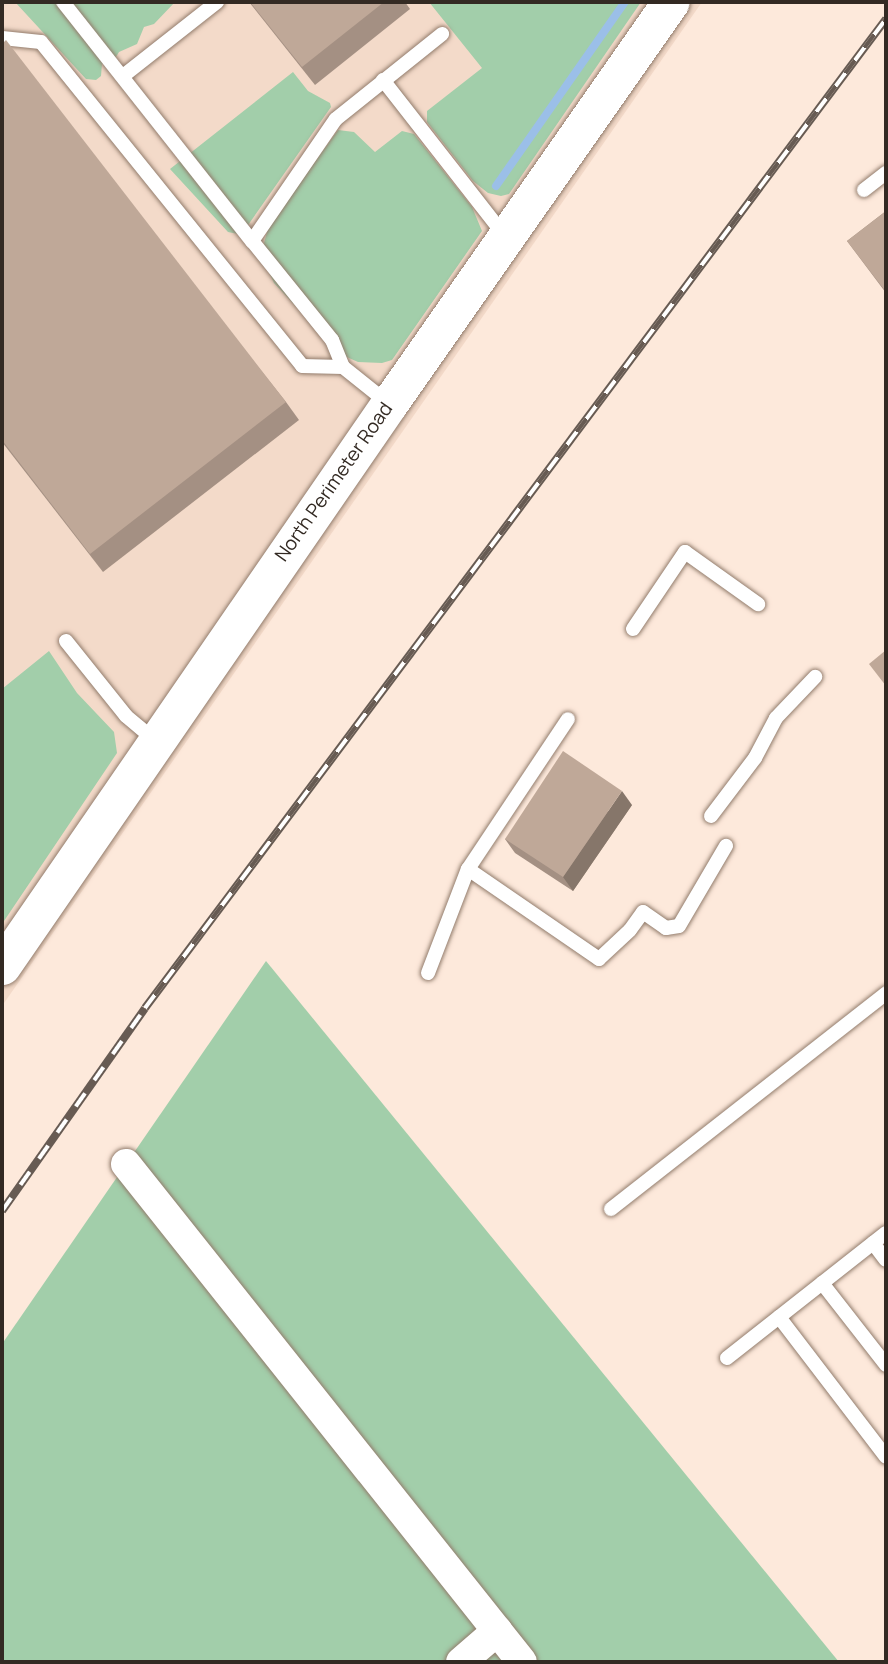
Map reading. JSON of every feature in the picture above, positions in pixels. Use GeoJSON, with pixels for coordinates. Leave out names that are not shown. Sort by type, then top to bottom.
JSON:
{"type":"FeatureCollection","features":[{"type":"Feature","properties":{"kind":"street","name":"North Perimeter Road"},"geometry":{"type":"LineString","coordinates":[[2,966],[389,404],[671,2]]}},
{"type":"Feature","properties":{"kind":"street"},"geometry":{"type":"LineString","coordinates":[[126,1164],[522,1662]]}},
{"type":"Feature","properties":{"kind":"street"},"geometry":{"type":"LineString","coordinates":[[461,1662],[497,1631]]}},
{"type":"Feature","properties":{"kind":"lane"},"geometry":{"type":"LineString","coordinates":[[63,2],[332,340],[343,367],[389,404]]}},
{"type":"Feature","properties":{"kind":"lane"},"geometry":{"type":"LineString","coordinates":[[123,76],[217,2]]}},
{"type":"Feature","properties":{"kind":"lane"},"geometry":{"type":"LineString","coordinates":[[252,240],[336,120],[442,33]]}},
{"type":"Feature","properties":{"kind":"lane"},"geometry":{"type":"LineString","coordinates":[[2,37],[41,41],[302,366],[343,367]]}},
{"type":"Feature","properties":{"kind":"lane"},"geometry":{"type":"LineString","coordinates":[[383,80],[506,237]]}},
{"type":"Feature","properties":{"kind":"lane"},"geometry":{"type":"LineString","coordinates":[[864,190],[886,173]]}},
{"type":"Feature","properties":{"kind":"lane"},"geometry":{"type":"LineString","coordinates":[[633,629],[685,552],[758,604]]}},
{"type":"Feature","properties":{"kind":"lane"},"geometry":{"type":"LineString","coordinates":[[66,641],[126,716],[157,741]]}},
{"type":"Feature","properties":{"kind":"lane"},"geometry":{"type":"LineString","coordinates":[[711,816],[755,758],[776,718],[815,677]]}},
{"type":"Feature","properties":{"kind":"lane"},"geometry":{"type":"LineString","coordinates":[[428,974],[468,869],[568,719]]}},
{"type":"Feature","properties":{"kind":"lane"},"geometry":{"type":"LineString","coordinates":[[468,869],[600,959],[630,930],[643,912],[666,928],[679,926],[726,846]]}},
{"type":"Feature","properties":{"kind":"lane"},"geometry":{"type":"LineString","coordinates":[[611,1209],[886,993]]}},
{"type":"Feature","properties":{"kind":"lane"},"geometry":{"type":"LineString","coordinates":[[727,1358],[886,1233]]}},
{"type":"Feature","properties":{"kind":"lane"},"geometry":{"type":"LineString","coordinates":[[873,1243],[886,1260]]}},
{"type":"Feature","properties":{"kind":"lane"},"geometry":{"type":"LineString","coordinates":[[822,1283],[886,1365]]}},
{"type":"Feature","properties":{"kind":"lane"},"geometry":{"type":"LineString","coordinates":[[779,1317],[886,1457]]}},
{"type":"Feature","properties":{"kind":"shaded area"},"geometry":{"type":"Polygon","coordinates":[[[2,2],[702,2],[2,1006],[2,2]]]}},
{"type":"Feature","properties":{"kind":"green space"},"geometry":{"type":"Polygon","coordinates":[[[15,2],[175,2],[154,24],[144,27],[137,44],[119,52],[114,60],[102,64],[101,76],[96,80],[86,79],[15,2]]]}},
{"type":"Feature","properties":{"kind":"green space"},"geometry":{"type":"Polygon","coordinates":[[[429,2],[641,2],[509,194],[501,196],[488,193],[473,181],[427,122],[427,111],[482,68],[429,2]]]}},
{"type":"Feature","properties":{"kind":"green space"},"geometry":{"type":"Polygon","coordinates":[[[293,72],[308,91],[330,103],[331,107],[246,228],[238,234],[228,232],[170,169],[293,72]]]}},
{"type":"Feature","properties":{"kind":"green space"},"geometry":{"type":"Polygon","coordinates":[[[338,130],[354,132],[375,152],[402,131],[414,134],[472,207],[482,231],[392,360],[382,363],[358,362],[340,354],[274,283],[265,264],[264,243],[269,225],[338,130]]]}},
{"type":"Feature","properties":{"kind":"green space"},"geometry":{"type":"Polygon","coordinates":[[[49,651],[77,693],[114,732],[117,753],[2,924],[2,689],[49,651]]]}},
{"type":"Feature","properties":{"kind":"green space"},"geometry":{"type":"Polygon","coordinates":[[[266,961],[839,1662],[2,1662],[2,1344],[266,961]]]}},
{"type":"Feature","properties":{"kind":"building"},"geometry":{"type":"Polygon","coordinates":[[[250,2],[384,2],[302,67],[250,2]]]}},
{"type":"Feature","properties":{"kind":"building"},"geometry":{"type":"Polygon","coordinates":[[[6,40],[286,402],[90,554],[2,440],[2,44],[6,40]]]}},
{"type":"Feature","properties":{"kind":"building"},"geometry":{"type":"Polygon","coordinates":[[[886,211],[886,292],[847,241],[886,211]]]}},
{"type":"Feature","properties":{"kind":"building"},"geometry":{"type":"Polygon","coordinates":[[[886,650],[886,686],[869,664],[886,650]]]}},
{"type":"Feature","properties":{"kind":"building"},"geometry":{"type":"Polygon","coordinates":[[[563,751],[622,791],[563,877],[505,839],[563,751]]]}},
{"type":"Feature","properties":{"kind":"waterway"},"geometry":{"type":"LineString","coordinates":[[496,186],[625,2]]}},
{"type":"Feature","properties":{"kind":"railway"},"geometry":{"type":"LineString","coordinates":[[2,1211],[145,1008],[886,19]]}}]}
